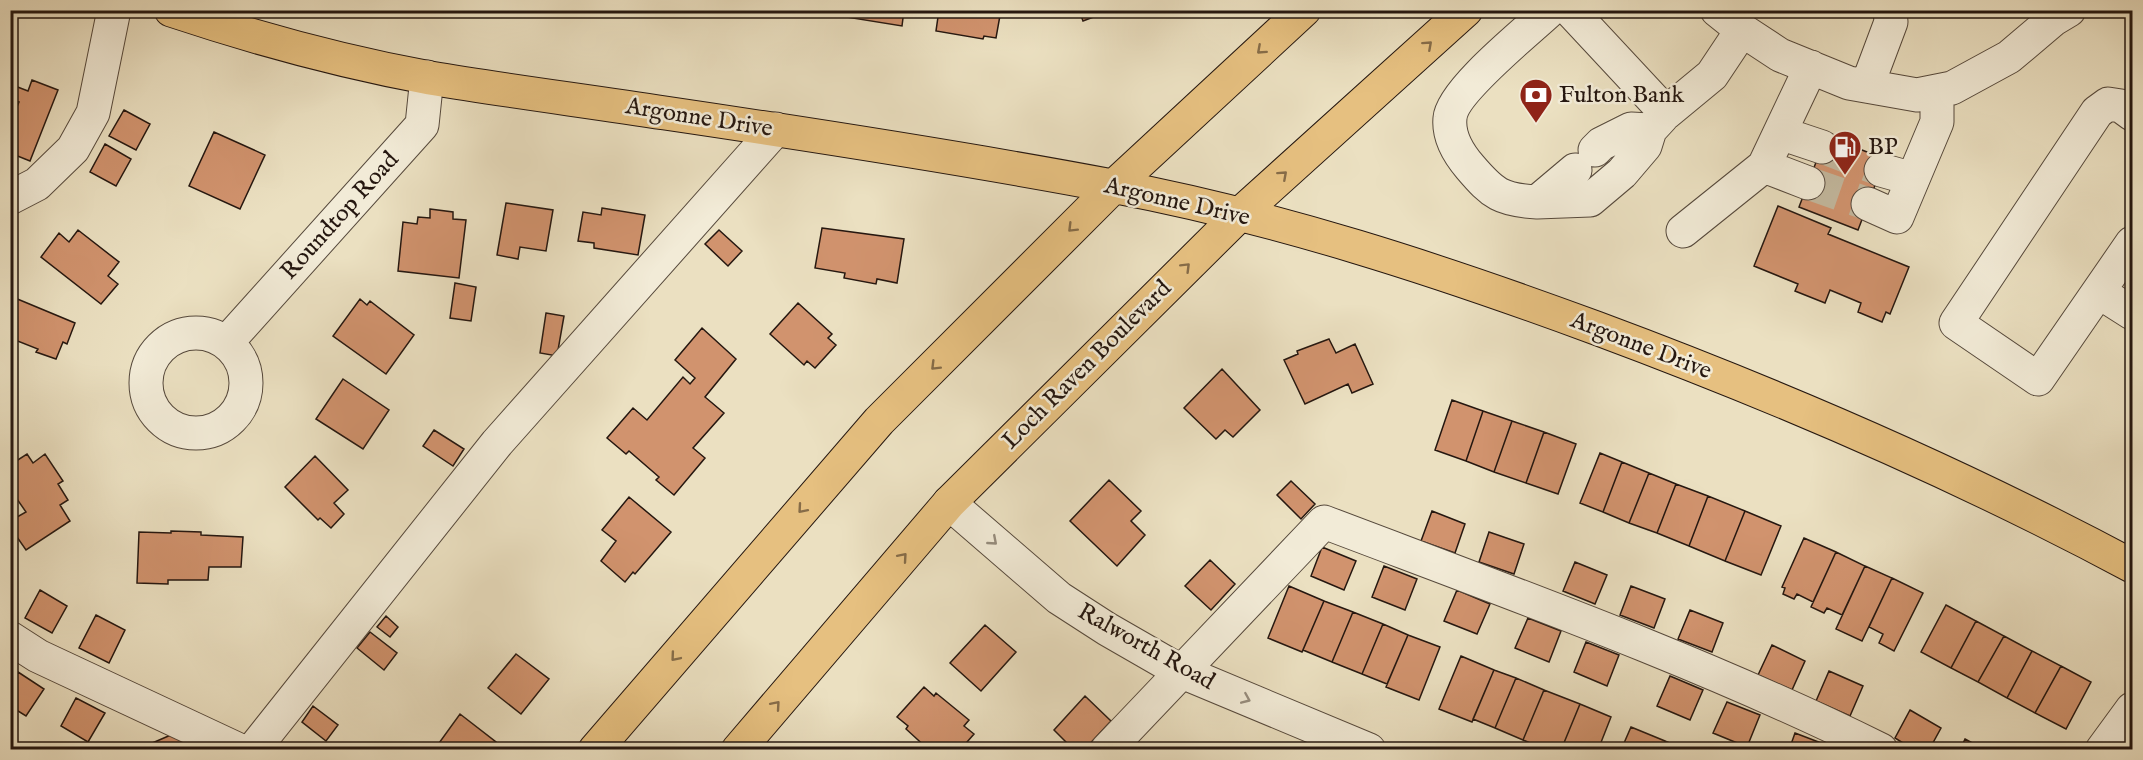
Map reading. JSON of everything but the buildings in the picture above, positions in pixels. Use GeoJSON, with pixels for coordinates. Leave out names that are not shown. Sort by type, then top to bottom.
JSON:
{"type":"FeatureCollection","features":[{"type":"Feature","properties":{"kind":"main road","name":"Argonne Drive"},"geometry":{"type":"LineString","coordinates":[[171,10],[265,39],[427,77],[776,129],[1114,186],[1239,214],[1436,271],[1671,356],[1788,404],[1967,483],[2133,566]]}},
{"type":"Feature","properties":{"kind":"main road"},"geometry":{"type":"LineString","coordinates":[[595,750],[879,421],[1114,186],[1304,10]]}},
{"type":"Feature","properties":{"kind":"main road","name":"Loch Raven Boulevard"},"geometry":{"type":"LineString","coordinates":[[738,750],[949,502],[1239,214],[1466,10]]}},
{"type":"Feature","properties":{"kind":"street"},"geometry":{"type":"LineString","coordinates":[[10,198],[37,184],[73,149],[93,113],[114,10]]}},
{"type":"Feature","properties":{"kind":"street"},"geometry":{"type":"LineString","coordinates":[[1550,10],[1463,92],[1450,115],[1450,133],[1460,155],[1489,189],[1514,201],[1590,200],[1622,172],[1645,146],[1658,122],[1712,75],[1729,20],[1780,55],[1849,83],[1917,95],[1952,88],[2009,57],[2054,19],[2069,10]]}},
{"type":"Feature","properties":{"kind":"street"},"geometry":{"type":"LineString","coordinates":[[1570,10],[1658,122]]}},
{"type":"Feature","properties":{"kind":"street"},"geometry":{"type":"LineString","coordinates":[[1867,86],[1891,13]]}},
{"type":"Feature","properties":{"kind":"street"},"geometry":{"type":"LineString","coordinates":[[1683,231],[1764,166],[1811,67]]}},
{"type":"Feature","properties":{"kind":"street","name":"Roundtop Road"},"geometry":{"type":"LineString","coordinates":[[227,342],[422,125],[427,77]]}},
{"type":"Feature","properties":{"kind":"street"},"geometry":{"type":"LineString","coordinates":[[1868,204],[1897,217],[1937,122],[1937,91]]}},
{"type":"Feature","properties":{"kind":"street"},"geometry":{"type":"LineString","coordinates":[[2133,114],[2121,106],[2108,104],[2097,112],[1956,322],[2038,379],[2133,243]]}},
{"type":"Feature","properties":{"kind":"street"},"geometry":{"type":"LineString","coordinates":[[1537,202],[1601,144],[1631,129],[1658,122]]}},
{"type":"Feature","properties":{"kind":"street"},"geometry":{"type":"LineString","coordinates":[[253,750],[497,443],[776,129]]}},
{"type":"Feature","properties":{"kind":"street"},"geometry":{"type":"LineString","coordinates":[[1780,132],[1822,147]]}},
{"type":"Feature","properties":{"kind":"street"},"geometry":{"type":"LineString","coordinates":[[1764,166],[1808,183]]}},
{"type":"Feature","properties":{"kind":"street"},"geometry":{"type":"LineString","coordinates":[[1881,170],[1913,179]]}},
{"type":"Feature","properties":{"kind":"street"},"geometry":{"type":"LineString","coordinates":[[2099,292],[2133,313]]}},
{"type":"Feature","properties":{"kind":"street","name":"Ralworth Road"},"geometry":{"type":"LineString","coordinates":[[949,502],[1059,598],[1107,629],[1180,671],[1369,750]]}},
{"type":"Feature","properties":{"kind":"street"},"geometry":{"type":"LineString","coordinates":[[1107,750],[1324,522],[1562,612],[1814,716],[1881,750]]}},
{"type":"Feature","properties":{"kind":"street"},"geometry":{"type":"LineString","coordinates":[[10,638],[38,656],[239,750]]}},
{"type":"Feature","properties":{"kind":"street"},"geometry":{"type":"LineString","coordinates":[[2103,750],[2133,709]]}},
{"type":"Feature","properties":{"kind":"tunnel"},"geometry":{"type":"LineString","coordinates":[[1822,147],[1881,170]]}},
{"type":"Feature","properties":{"kind":"tunnel"},"geometry":{"type":"LineString","coordinates":[[1808,183],[1868,204]]}},
{"type":"Feature","properties":{"kind":"place","name":"Fulton Bank"},"geometry":{"type":"Point","coordinates":[1536,124]}},
{"type":"Feature","properties":{"kind":"place","name":"BP"},"geometry":{"type":"Point","coordinates":[1845,176]}}]}
